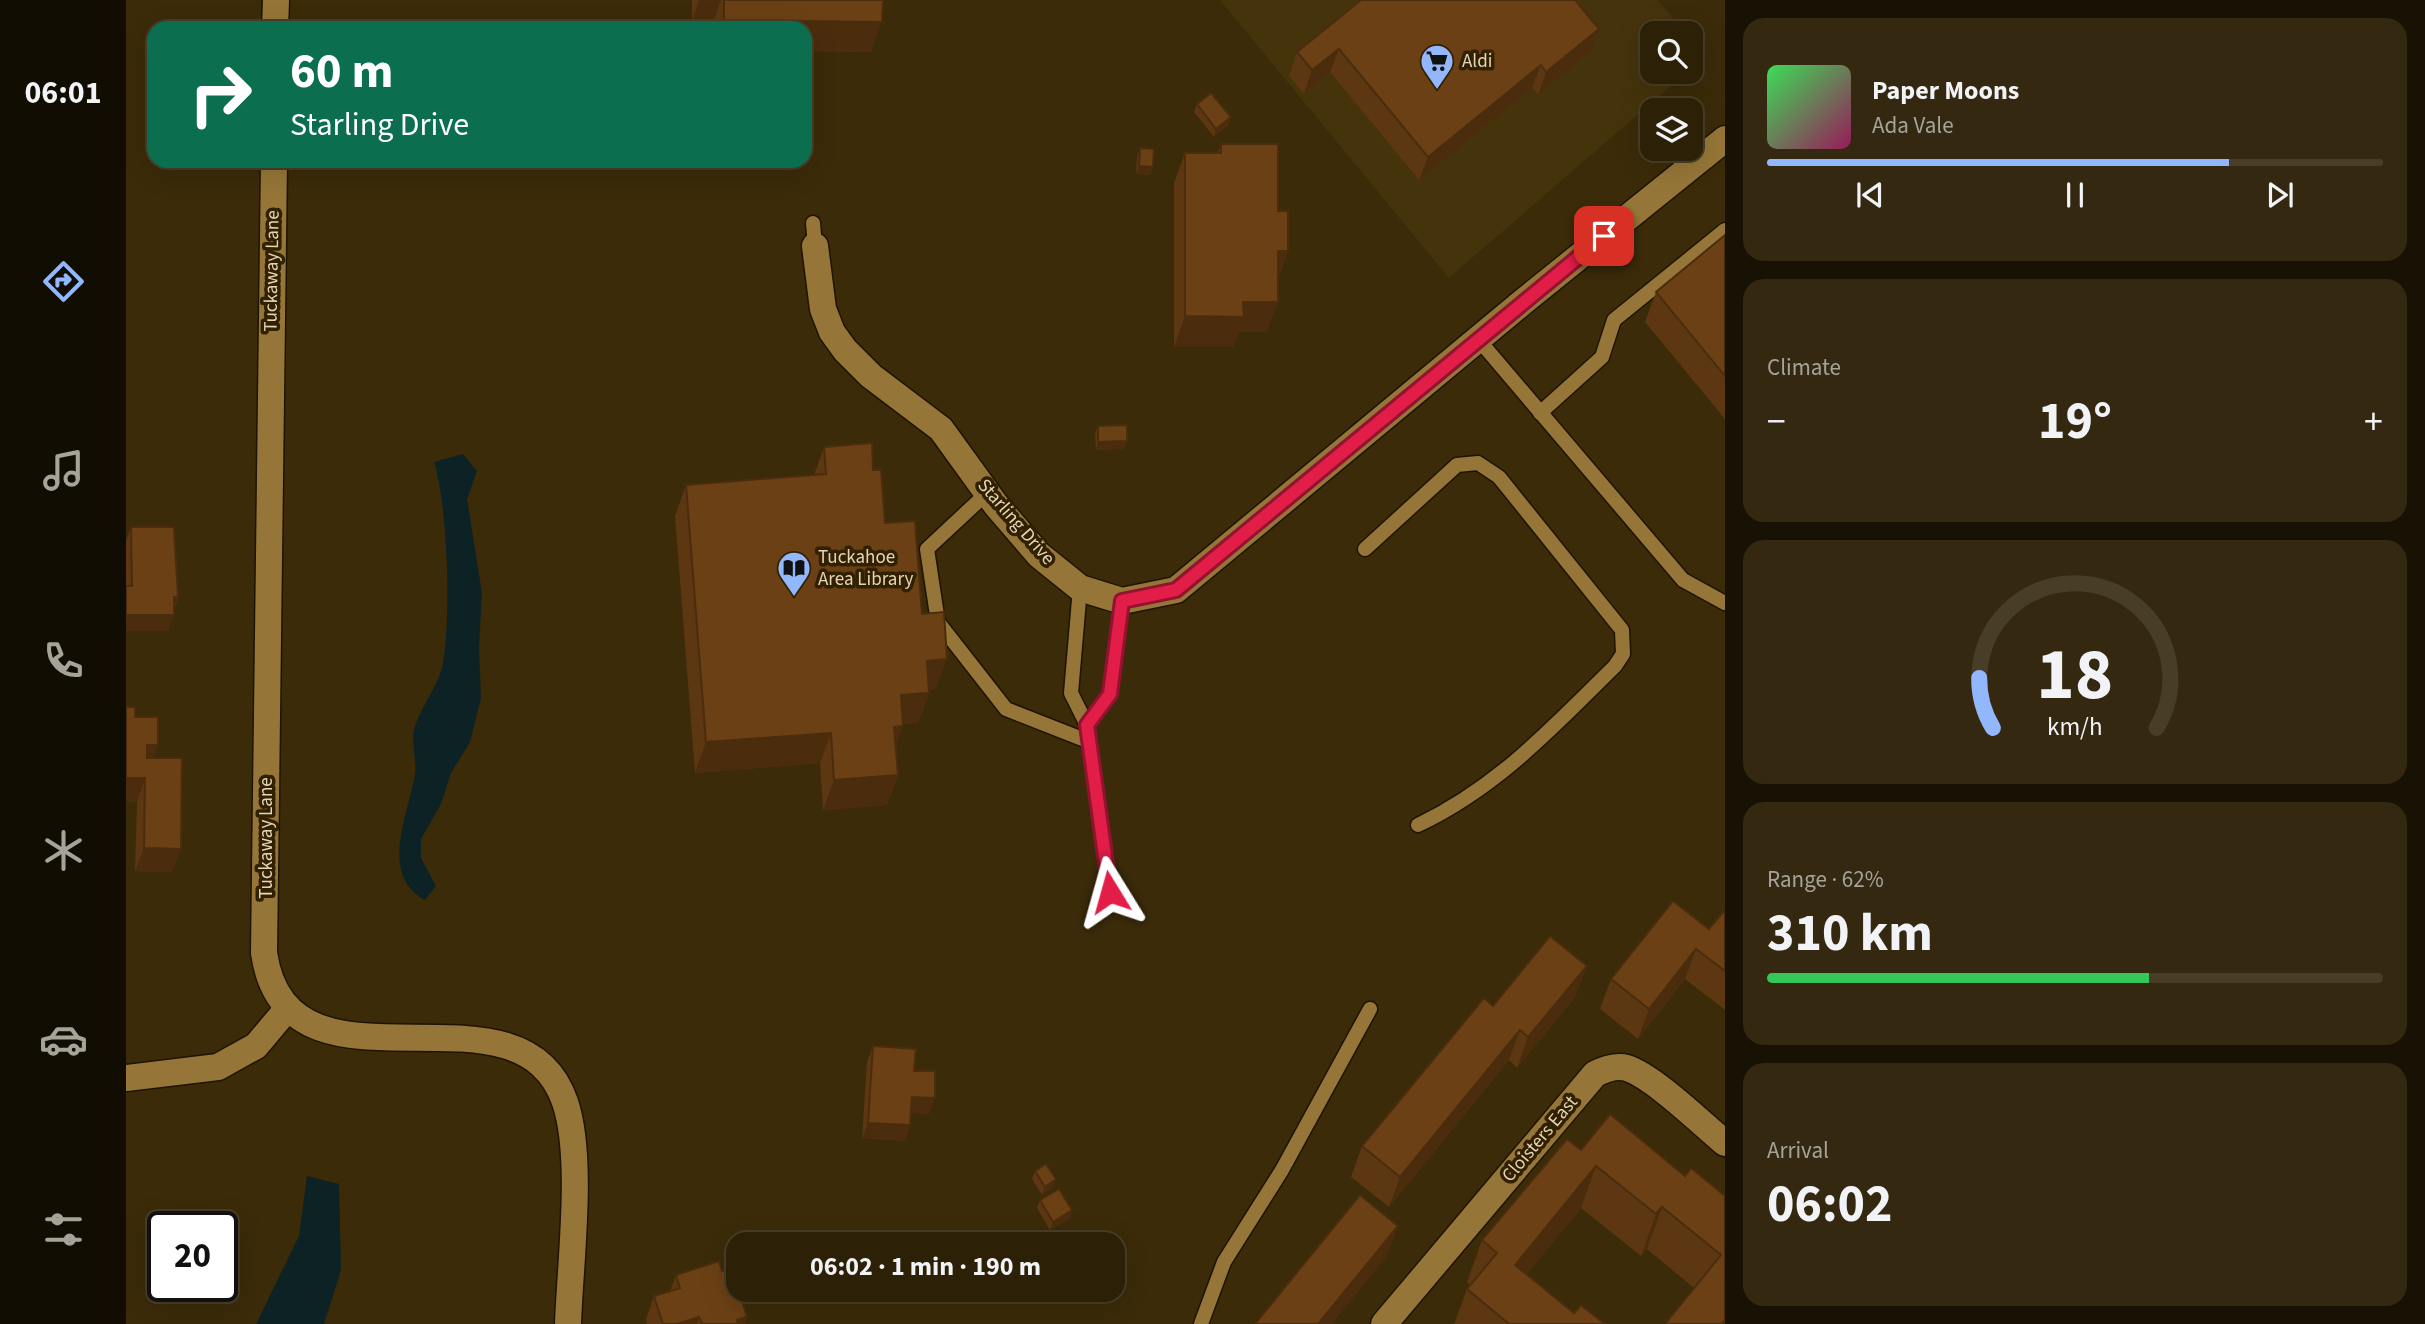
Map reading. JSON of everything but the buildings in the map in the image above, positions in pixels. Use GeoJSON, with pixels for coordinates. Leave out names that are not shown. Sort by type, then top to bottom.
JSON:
{"type":"FeatureCollection","features":[{"type":"Feature","properties":{"kind":"street"},"geometry":{"type":"LineString","coordinates":[[275,21],[276,0]]}},
{"type":"Feature","properties":{"kind":"street","name":"Starling Drive"},"geometry":{"type":"LineString","coordinates":[[814,235],[823,309],[832,332],[845,350],[871,376],[941,429],[988,493],[1040,555],[1080,588],[1122,601],[1176,590],[1478,339],[1725,139]]}},
{"type":"Feature","properties":{"kind":"street","name":"Tuckaway Lane"},"geometry":{"type":"LineString","coordinates":[[274,168],[264,953],[271,984],[288,1008],[310,1023],[351,1035],[480,1039],[503,1043],[531,1056],[553,1077],[565,1101],[572,1136],[568,1324]]}},
{"type":"Feature","properties":{"kind":"street"},"geometry":{"type":"LineString","coordinates":[[126,1078],[218,1067],[256,1046],[288,1008]]}},
{"type":"Feature","properties":{"kind":"street","name":"Cloisters East"},"geometry":{"type":"LineString","coordinates":[[1384,1324],[1595,1074],[1608,1068],[1625,1067],[1643,1076],[1725,1143]]}},
{"type":"Feature","properties":{"kind":"street","name":"Tuckaway Lane"},"geometry":{"type":"LineString","coordinates":[[552,1324],[569,1290]]}},
{"type":"Feature","properties":{"kind":"lane"},"geometry":{"type":"LineString","coordinates":[[1541,413],[1602,357],[1614,320],[1725,230]]}},
{"type":"Feature","properties":{"kind":"lane"},"geometry":{"type":"LineString","coordinates":[[1478,339],[1684,580],[1725,603]]}},
{"type":"Feature","properties":{"kind":"lane"},"geometry":{"type":"LineString","coordinates":[[1365,548],[1457,465],[1478,463],[1499,477],[1622,630],[1623,654],[1615,666],[1531,749],[1459,806],[1418,825]]}},
{"type":"Feature","properties":{"kind":"lane"},"geometry":{"type":"LineString","coordinates":[[988,493],[927,549],[938,622],[1006,709],[1090,742]]}},
{"type":"Feature","properties":{"kind":"lane"},"geometry":{"type":"LineString","coordinates":[[1080,588],[1071,693],[1087,725],[1110,892]]}},
{"type":"Feature","properties":{"kind":"lane"},"geometry":{"type":"LineString","coordinates":[[1087,725],[1110,694],[1122,601]]}},
{"type":"Feature","properties":{"kind":"lane"},"geometry":{"type":"LineString","coordinates":[[1202,1324],[1224,1262],[1282,1170],[1370,1009]]}},
{"type":"Feature","properties":{"kind":"shaded area"},"geometry":{"type":"Polygon","coordinates":[[[1220,0],[1658,0],[1676,21],[1640,21],[1640,84],[1673,84],[1657,98],[1640,98],[1640,113],[1449,278],[1220,0]]]}},
{"type":"Feature","properties":{"kind":"water"},"geometry":{"type":"Polygon","coordinates":[[[463,454],[477,471],[467,499],[482,593],[479,648],[481,698],[470,742],[451,773],[441,804],[421,839],[421,858],[436,886],[425,900],[411,889],[403,875],[400,842],[415,774],[414,732],[441,671],[445,643],[445,533],[434,462],[463,454]]]}},
{"type":"Feature","properties":{"kind":"water"},"geometry":{"type":"Polygon","coordinates":[[[307,1176],[339,1184],[341,1270],[324,1324],[256,1324],[299,1236],[307,1176]]]}},
{"type":"Feature","properties":{"kind":"place","name":"Aldi"},"geometry":{"type":"Point","coordinates":[1437,91]}},
{"type":"Feature","properties":{"kind":"place","name":"Tuckahoe Area Library"},"geometry":{"type":"Point","coordinates":[794,598]}},
{"type":"Feature","properties":{"kind":"route"},"geometry":{"type":"LineString","coordinates":[[1110,892],[1087,725],[1110,694],[1122,601],[1176,590],[1604,236]]}}]}
